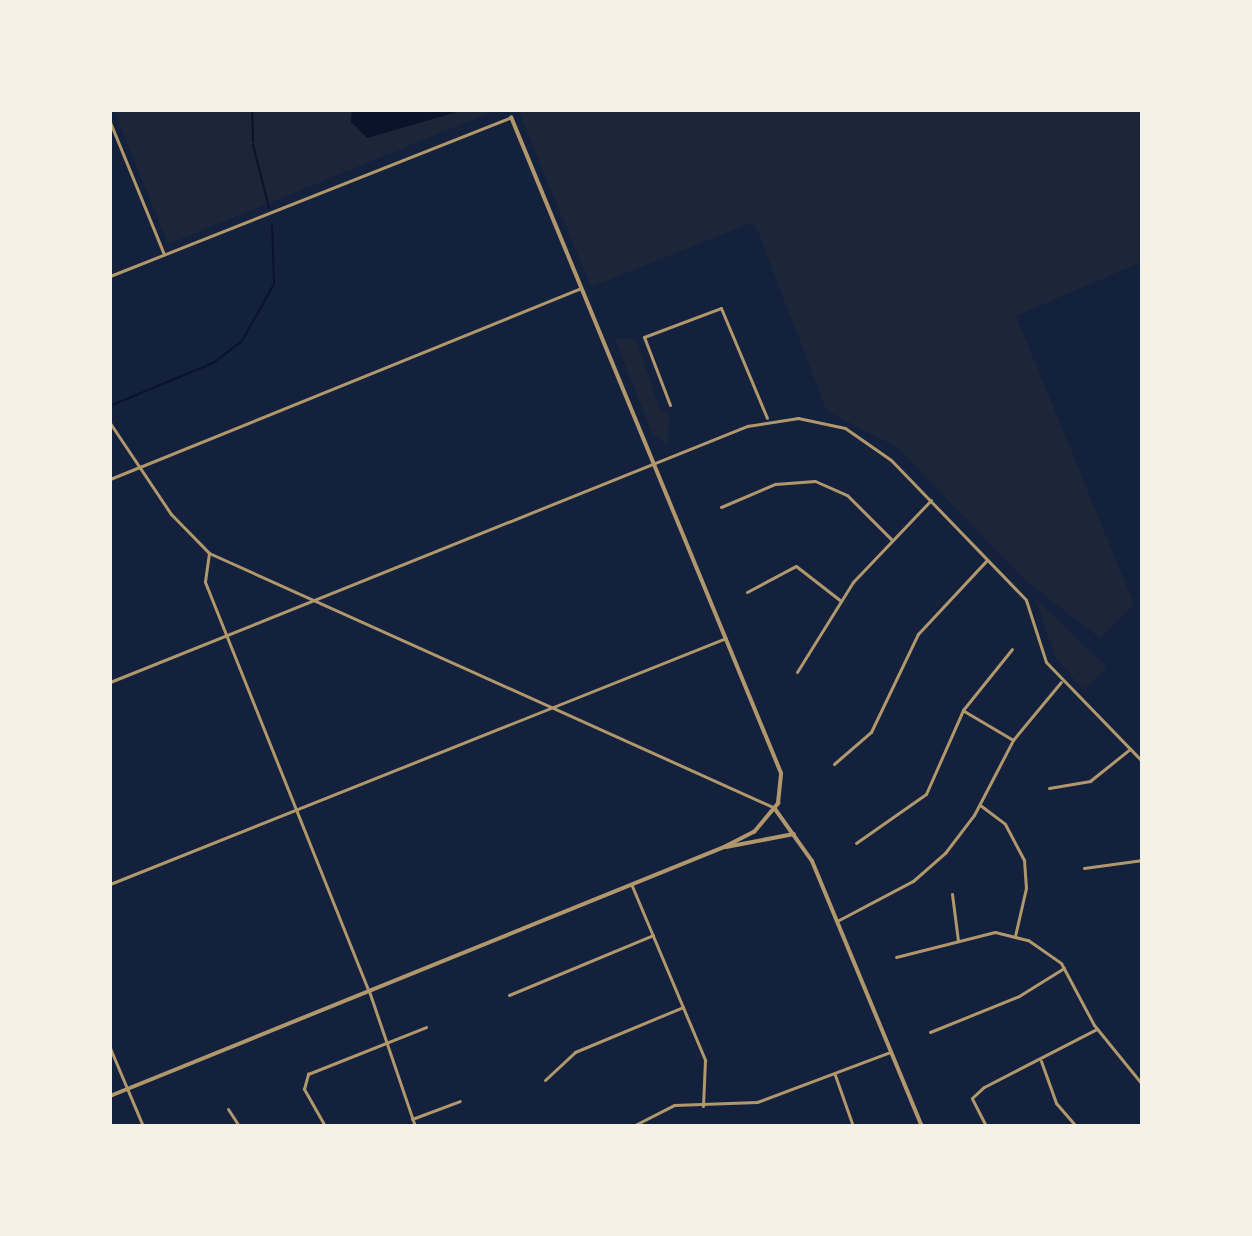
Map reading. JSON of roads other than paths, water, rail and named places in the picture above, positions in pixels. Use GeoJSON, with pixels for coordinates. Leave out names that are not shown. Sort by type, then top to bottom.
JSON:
{"type":"FeatureCollection","features":[{"type":"Feature","properties":{"kind":"street"},"geometry":{"type":"LineString","coordinates":[[110,276],[511,117],[781,773],[775,809],[754,832],[724,847],[110,1096]]}},
{"type":"Feature","properties":{"kind":"street"},"geometry":{"type":"LineString","coordinates":[[110,122],[164,254]]}},
{"type":"Feature","properties":{"kind":"street"},"geometry":{"type":"LineString","coordinates":[[110,479],[581,288]]}},
{"type":"Feature","properties":{"kind":"street"},"geometry":{"type":"LineString","coordinates":[[670,405],[644,337],[721,308],[768,420]]}},
{"type":"Feature","properties":{"kind":"street"},"geometry":{"type":"LineString","coordinates":[[110,682],[768,420],[821,421],[858,434],[931,500],[988,559],[1026,600],[1041,651],[1062,681],[1142,761]]}},
{"type":"Feature","properties":{"kind":"street"},"geometry":{"type":"LineString","coordinates":[[110,423],[139,467],[209,553],[552,705],[775,809],[797,834],[837,921],[922,1126]]}},
{"type":"Feature","properties":{"kind":"street"},"geometry":{"type":"LineString","coordinates":[[721,507],[775,484],[815,481],[847,495],[891,539]]}},
{"type":"Feature","properties":{"kind":"street"},"geometry":{"type":"LineString","coordinates":[[797,672],[841,601],[891,539],[931,500]]}},
{"type":"Feature","properties":{"kind":"street"},"geometry":{"type":"LineString","coordinates":[[209,553],[205,582],[369,991],[415,1126]]}},
{"type":"Feature","properties":{"kind":"street"},"geometry":{"type":"LineString","coordinates":[[834,764],[871,732],[918,634],[988,559]]}},
{"type":"Feature","properties":{"kind":"street"},"geometry":{"type":"LineString","coordinates":[[747,592],[796,566],[841,601]]}},
{"type":"Feature","properties":{"kind":"street"},"geometry":{"type":"LineString","coordinates":[[110,884],[726,638]]}},
{"type":"Feature","properties":{"kind":"street"},"geometry":{"type":"LineString","coordinates":[[856,843],[926,794],[963,710],[1012,649]]}},
{"type":"Feature","properties":{"kind":"street"},"geometry":{"type":"LineString","coordinates":[[837,921],[913,881],[980,805],[1013,740],[1062,681]]}},
{"type":"Feature","properties":{"kind":"street"},"geometry":{"type":"LineString","coordinates":[[963,710],[1013,740]]}},
{"type":"Feature","properties":{"kind":"street"},"geometry":{"type":"LineString","coordinates":[[1049,788],[1090,781],[1130,749]]}},
{"type":"Feature","properties":{"kind":"street"},"geometry":{"type":"LineString","coordinates":[[980,805],[1005,824],[1024,860],[1026,888],[1015,936]]}},
{"type":"Feature","properties":{"kind":"street"},"geometry":{"type":"LineString","coordinates":[[724,847],[797,834]]}},
{"type":"Feature","properties":{"kind":"street"},"geometry":{"type":"LineString","coordinates":[[1084,868],[1142,860]]}},
{"type":"Feature","properties":{"kind":"street"},"geometry":{"type":"LineString","coordinates":[[631,883],[705,1060],[703,1106]]}},
{"type":"Feature","properties":{"kind":"street"},"geometry":{"type":"LineString","coordinates":[[952,894],[958,941]]}},
{"type":"Feature","properties":{"kind":"street"},"geometry":{"type":"LineString","coordinates":[[896,957],[995,932],[1015,936],[1064,968],[1097,1029],[1142,1084]]}},
{"type":"Feature","properties":{"kind":"street"},"geometry":{"type":"LineString","coordinates":[[509,995],[653,935]]}},
{"type":"Feature","properties":{"kind":"street"},"geometry":{"type":"LineString","coordinates":[[930,1032],[1019,996],[1064,968]]}},
{"type":"Feature","properties":{"kind":"street"},"geometry":{"type":"LineString","coordinates":[[545,1080],[575,1052],[683,1007]]}},
{"type":"Feature","properties":{"kind":"street"},"geometry":{"type":"LineString","coordinates":[[325,1126],[304,1078],[426,1027]]}},
{"type":"Feature","properties":{"kind":"street"},"geometry":{"type":"LineString","coordinates":[[986,1126],[972,1098],[1002,1075],[1041,1061],[1097,1029]]}},
{"type":"Feature","properties":{"kind":"street"},"geometry":{"type":"LineString","coordinates":[[110,1048],[143,1126]]}},
{"type":"Feature","properties":{"kind":"street"},"geometry":{"type":"LineString","coordinates":[[633,1126],[674,1105],[757,1102],[835,1075],[891,1051]]}},
{"type":"Feature","properties":{"kind":"street"},"geometry":{"type":"LineString","coordinates":[[1041,1061],[1056,1103],[1076,1126]]}},
{"type":"Feature","properties":{"kind":"street"},"geometry":{"type":"LineString","coordinates":[[835,1075],[853,1126]]}},
{"type":"Feature","properties":{"kind":"street"},"geometry":{"type":"LineString","coordinates":[[412,1119],[460,1101]]}},
{"type":"Feature","properties":{"kind":"street"},"geometry":{"type":"LineString","coordinates":[[228,1109],[239,1126]]}},
{"type":"Feature","properties":{"kind":"waterway"},"geometry":{"type":"LineString","coordinates":[[252,110],[253,142]]}},
{"type":"Feature","properties":{"kind":"waterway"},"geometry":{"type":"LineString","coordinates":[[253,145],[269,208]]}},
{"type":"Feature","properties":{"kind":"waterway"},"geometry":{"type":"LineString","coordinates":[[110,406],[213,363],[242,341],[274,284],[272,224]]}}]}
